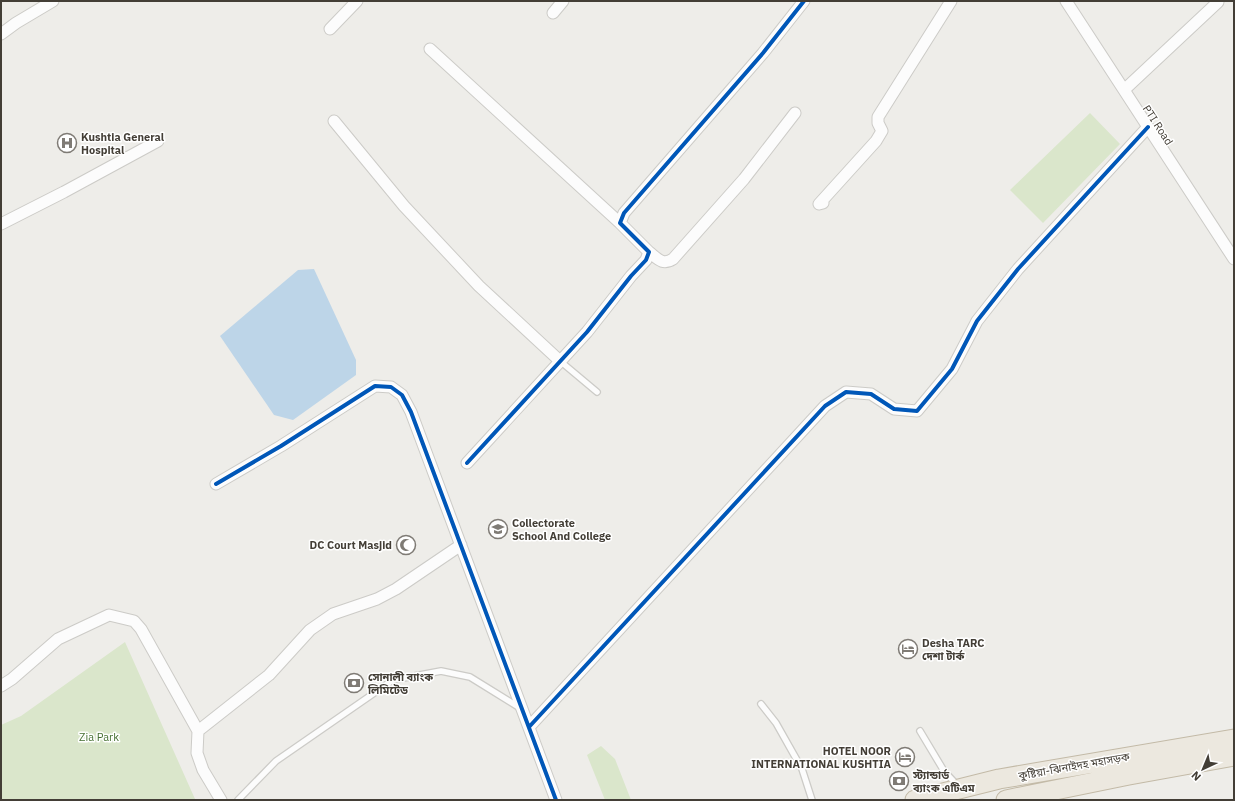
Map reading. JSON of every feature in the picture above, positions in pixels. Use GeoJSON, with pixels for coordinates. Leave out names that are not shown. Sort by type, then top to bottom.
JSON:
{"type":"FeatureCollection","features":[{"type":"Feature","properties":{"kind":"highway","name":"কুষ্টিয়া-ঝিনাইদহ মহাসড়ক"},"geometry":{"type":"LineString","coordinates":[[915,800],[999,779],[1234,747]]}},
{"type":"Feature","properties":{"kind":"highway","name":"কুষ্টিয়া-ঝিনাইদহ মহাসড়ক"},"geometry":{"type":"LineString","coordinates":[[1006,800],[1129,775],[1234,747]]}},
{"type":"Feature","properties":{"kind":"street"},"geometry":{"type":"LineString","coordinates":[[1,34],[53,1]]}},
{"type":"Feature","properties":{"kind":"street"},"geometry":{"type":"LineString","coordinates":[[330,29],[357,1]]}},
{"type":"Feature","properties":{"kind":"street"},"geometry":{"type":"LineString","coordinates":[[553,13],[563,1]]}},
{"type":"Feature","properties":{"kind":"street"},"geometry":{"type":"LineString","coordinates":[[620,222],[624,212],[763,53],[804,1]]}},
{"type":"Feature","properties":{"kind":"street"},"geometry":{"type":"LineString","coordinates":[[823,203],[819,204],[876,140],[882,131],[878,123],[878,117],[952,1]]}},
{"type":"Feature","properties":{"kind":"street","name":"PTI Road"},"geometry":{"type":"LineString","coordinates":[[1066,1],[1234,259]]}},
{"type":"Feature","properties":{"kind":"street"},"geometry":{"type":"LineString","coordinates":[[1124,90],[1218,2]]}},
{"type":"Feature","properties":{"kind":"street"},"geometry":{"type":"LineString","coordinates":[[430,48],[620,222],[649,252],[664,262],[673,259],[744,178],[795,113]]}},
{"type":"Feature","properties":{"kind":"street"},"geometry":{"type":"LineString","coordinates":[[334,121],[404,206],[479,286],[560,361]]}},
{"type":"Feature","properties":{"kind":"street"},"geometry":{"type":"LineString","coordinates":[[529,727],[825,406],[846,392],[871,394],[894,408],[917,411],[952,370],[977,321],[1018,269],[1148,127]]}},
{"type":"Feature","properties":{"kind":"street"},"geometry":{"type":"LineString","coordinates":[[1,224],[158,141]]}},
{"type":"Feature","properties":{"kind":"street"},"geometry":{"type":"LineString","coordinates":[[467,463],[587,332],[631,276],[646,260],[649,252]]}},
{"type":"Feature","properties":{"kind":"street"},"geometry":{"type":"LineString","coordinates":[[216,484],[281,446],[375,386],[391,386],[402,395],[411,412],[556,800]]}},
{"type":"Feature","properties":{"kind":"street"},"geometry":{"type":"LineString","coordinates":[[198,731],[269,675],[310,630],[333,614],[371,601],[396,589],[461,546]]}},
{"type":"Feature","properties":{"kind":"street"},"geometry":{"type":"LineString","coordinates":[[1,686],[12,679],[58,639],[109,615],[134,621],[141,629],[198,731],[197,753],[203,770],[221,800]]}},
{"type":"Feature","properties":{"kind":"lane"},"geometry":{"type":"LineString","coordinates":[[560,361],[597,392]]}},
{"type":"Feature","properties":{"kind":"lane"},"geometry":{"type":"LineString","coordinates":[[238,800],[276,761],[393,680],[441,671],[470,677],[522,709]]}},
{"type":"Feature","properties":{"kind":"lane"},"geometry":{"type":"LineString","coordinates":[[761,704],[776,723],[802,769],[812,800]]}},
{"type":"Feature","properties":{"kind":"lane"},"geometry":{"type":"LineString","coordinates":[[920,731],[944,771],[960,789]]}},
{"type":"Feature","properties":{"kind":"green space"},"geometry":{"type":"Polygon","coordinates":[[[1090,113],[1120,144],[1043,223],[1010,190],[1090,113]]]}},
{"type":"Feature","properties":{"kind":"green space","name":"Zia Park"},"geometry":{"type":"Polygon","coordinates":[[[125,642],[195,799],[1,800],[1,725],[21,716],[125,642]]]}},
{"type":"Feature","properties":{"kind":"green space"},"geometry":{"type":"Polygon","coordinates":[[[601,746],[615,759],[631,800],[605,800],[587,755],[601,746]]]}},
{"type":"Feature","properties":{"kind":"water"},"geometry":{"type":"Polygon","coordinates":[[[314,269],[356,360],[356,375],[293,420],[274,415],[220,336],[298,270],[314,269]]]}},
{"type":"Feature","properties":{"kind":"cycle path"},"geometry":{"type":"LineString","coordinates":[[467,463],[587,332],[631,276],[646,260],[649,252],[620,223],[624,213],[763,53],[804,1]]}},
{"type":"Feature","properties":{"kind":"cycle path"},"geometry":{"type":"LineString","coordinates":[[529,727],[825,406],[846,392],[871,394],[894,409],[917,411],[952,369],[977,321],[1018,269],[1148,127]]}},
{"type":"Feature","properties":{"kind":"cycle path"},"geometry":{"type":"LineString","coordinates":[[216,484],[281,446],[375,386],[391,387],[402,395],[411,412],[556,800]]}},
{"type":"Feature","properties":{"kind":"place","name":"Kushtia General Hospital"},"geometry":{"type":"Point","coordinates":[67,143]}},
{"type":"Feature","properties":{"kind":"place","name":"Collectorate School And College"},"geometry":{"type":"Point","coordinates":[498,529]}},
{"type":"Feature","properties":{"kind":"place","name":"DC Court Masjid"},"geometry":{"type":"Point","coordinates":[406,545]}},
{"type":"Feature","properties":{"kind":"place","name":"Desha TARC দেশা টার্ক"},"geometry":{"type":"Point","coordinates":[908,649]}},
{"type":"Feature","properties":{"kind":"place","name":"সোনালী ব্যাংক লিমিটেড"},"geometry":{"type":"Point","coordinates":[354,683]}},
{"type":"Feature","properties":{"kind":"place","name":"HOTEL NOOR INTERNATIONAL KUSHTIA"},"geometry":{"type":"Point","coordinates":[905,757]}},
{"type":"Feature","properties":{"kind":"place","name":"স্ট্যান্ডার্ড ব্যাংক এটিএম"},"geometry":{"type":"Point","coordinates":[899,781]}}]}
